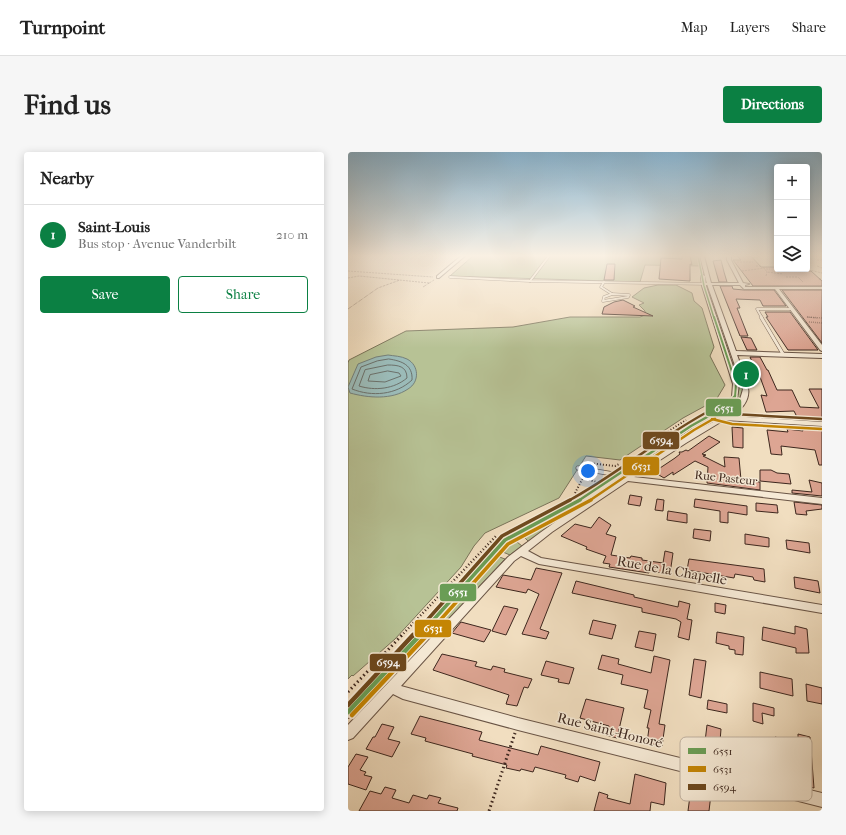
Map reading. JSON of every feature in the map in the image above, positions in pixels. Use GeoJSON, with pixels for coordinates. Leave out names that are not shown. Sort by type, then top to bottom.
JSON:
{"type":"FeatureCollection","features":[{"type":"Feature","properties":{"kind":"street"},"geometry":{"type":"LineString","coordinates":[[348,734],[511,559],[691,426],[730,404],[736,394],[736,384],[704,287]]}},
{"type":"Feature","properties":{"kind":"street"},"geometry":{"type":"LineString","coordinates":[[348,712],[505,540],[623,477],[724,418],[740,406],[746,392],[734,353],[708,287]]}},
{"type":"Feature","properties":{"kind":"street"},"geometry":{"type":"LineString","coordinates":[[744,287],[744,288],[822,288]]}},
{"type":"Feature","properties":{"kind":"street"},"geometry":{"type":"LineString","coordinates":[[776,288],[822,348]]}},
{"type":"Feature","properties":{"kind":"street"},"geometry":{"type":"LineString","coordinates":[[734,353],[822,356]]}},
{"type":"Feature","properties":{"kind":"street"},"geometry":{"type":"LineString","coordinates":[[724,418],[822,424]]}},
{"type":"Feature","properties":{"kind":"street","name":"Rue Pasteur"},"geometry":{"type":"LineString","coordinates":[[623,477],[822,501]]}},
{"type":"Feature","properties":{"kind":"street","name":"Rue de la Chapelle"},"geometry":{"type":"LineString","coordinates":[[520,552],[539,561],[822,609]]}},
{"type":"Feature","properties":{"kind":"street","name":"Rue Saint-Honoré"},"geometry":{"type":"LineString","coordinates":[[391,687],[403,693],[518,724],[680,764]]}},
{"type":"Feature","properties":{"kind":"street","name":"Rue Saint-Honoré"},"geometry":{"type":"LineString","coordinates":[[812,798],[822,800]]}},
{"type":"Feature","properties":{"kind":"lane"},"geometry":{"type":"LineString","coordinates":[[601,287],[612,294],[629,294],[628,297],[603,301],[604,297],[612,294]]}},
{"type":"Feature","properties":{"kind":"lane"},"geometry":{"type":"LineString","coordinates":[[783,354],[757,309],[792,309]]}},
{"type":"Feature","properties":{"kind":"lane"},"geometry":{"type":"LineString","coordinates":[[726,353],[734,353]]}},
{"type":"Feature","properties":{"kind":"lane"},"geometry":{"type":"LineString","coordinates":[[713,414],[724,418]]}},
{"type":"Feature","properties":{"kind":"lane"},"geometry":{"type":"LineString","coordinates":[[578,468],[623,477]]}},
{"type":"Feature","properties":{"kind":"lane"},"geometry":{"type":"LineString","coordinates":[[378,680],[391,687]]}},
{"type":"Feature","properties":{"kind":"path"},"geometry":{"type":"LineString","coordinates":[[348,309],[382,287]]}},
{"type":"Feature","properties":{"kind":"path"},"geometry":{"type":"LineString","coordinates":[[798,316],[822,318]]}},
{"type":"Feature","properties":{"kind":"path"},"geometry":{"type":"LineString","coordinates":[[802,322],[822,322]]}},
{"type":"Feature","properties":{"kind":"path"},"geometry":{"type":"LineString","coordinates":[[658,438],[690,418]]}},
{"type":"Feature","properties":{"kind":"path"},"geometry":{"type":"LineString","coordinates":[[586,466],[589,462],[615,466],[621,463]]}},
{"type":"Feature","properties":{"kind":"path"},"geometry":{"type":"LineString","coordinates":[[584,478],[601,484]]}},
{"type":"Feature","properties":{"kind":"path"},"geometry":{"type":"LineString","coordinates":[[489,811],[518,724]]}},
{"type":"Feature","properties":{"kind":"green space"},"geometry":{"type":"Polygon","coordinates":[[[680,287],[692,293],[694,301],[702,308],[714,347],[710,356],[725,385],[716,400],[683,418],[620,460],[586,456],[559,498],[485,533],[474,546],[461,567],[395,639],[348,679],[349,360],[406,331],[513,327],[570,317],[640,317],[645,315],[645,311],[639,305],[644,303],[632,297],[644,288],[680,287]]]}},
{"type":"Feature","properties":{"kind":"green space"},"geometry":{"type":"Polygon","coordinates":[[[731,362],[735,362],[744,391],[743,397],[733,410],[728,408],[737,397],[738,386],[731,362]]]}},
{"type":"Feature","properties":{"kind":"green space"},"geometry":{"type":"Polygon","coordinates":[[[699,423],[704,426],[676,442],[636,470],[633,468],[699,423]]]}},
{"type":"Feature","properties":{"kind":"green space"},"geometry":{"type":"Polygon","coordinates":[[[606,489],[529,542],[520,533],[606,489]]]}},
{"type":"Feature","properties":{"kind":"green space"},"geometry":{"type":"Polygon","coordinates":[[[512,538],[522,546],[510,555],[498,550],[512,538]]]}},
{"type":"Feature","properties":{"kind":"green space"},"geometry":{"type":"Polygon","coordinates":[[[494,555],[505,559],[404,667],[398,664],[494,555]]]}},
{"type":"Feature","properties":{"kind":"water"},"geometry":{"type":"Polygon","coordinates":[[[388,355],[405,358],[414,365],[416,369],[416,378],[412,386],[402,393],[380,397],[350,393],[348,387],[358,364],[376,357],[388,355]]]}},
{"type":"Feature","properties":{"kind":"building"},"geometry":{"type":"Polygon","coordinates":[[[720,287],[732,287],[733,289],[744,290],[774,290],[786,306],[763,306],[760,300],[736,299],[740,308],[737,308],[748,336],[740,336],[720,287]]]}},
{"type":"Feature","properties":{"kind":"building"},"geometry":{"type":"Polygon","coordinates":[[[782,290],[822,290],[822,343],[782,290]]]}},
{"type":"Feature","properties":{"kind":"building"},"geometry":{"type":"Polygon","coordinates":[[[623,300],[635,306],[633,307],[653,316],[602,314],[604,307],[614,302],[623,300]]]}},
{"type":"Feature","properties":{"kind":"building"},"geometry":{"type":"Polygon","coordinates":[[[765,312],[790,312],[818,350],[788,350],[766,317],[768,317],[765,312]]]}},
{"type":"Feature","properties":{"kind":"building"},"geometry":{"type":"Polygon","coordinates":[[[741,337],[751,338],[757,350],[747,350],[741,337]]]}},
{"type":"Feature","properties":{"kind":"building"},"geometry":{"type":"Polygon","coordinates":[[[750,357],[760,357],[777,390],[792,390],[800,407],[819,408],[809,389],[822,389],[822,420],[798,419],[794,411],[766,412],[761,395],[767,396],[756,366],[754,366],[750,357]]]}},
{"type":"Feature","properties":{"kind":"building"},"geometry":{"type":"Polygon","coordinates":[[[801,426],[822,427],[822,465],[819,465],[815,450],[781,446],[782,455],[771,454],[767,430],[788,432],[787,429],[803,431],[801,426]]]}},
{"type":"Feature","properties":{"kind":"building"},"geometry":{"type":"Polygon","coordinates":[[[732,427],[743,428],[743,448],[733,447],[732,427]]]}},
{"type":"Feature","properties":{"kind":"building"},"geometry":{"type":"Polygon","coordinates":[[[709,436],[720,442],[702,454],[706,455],[703,456],[725,467],[724,457],[739,458],[741,480],[760,482],[760,490],[707,483],[708,467],[695,461],[673,475],[673,472],[664,478],[654,472],[680,454],[679,452],[686,450],[688,451],[709,436]]]}},
{"type":"Feature","properties":{"kind":"building"},"geometry":{"type":"Polygon","coordinates":[[[760,470],[771,470],[777,473],[789,474],[791,484],[760,481],[760,470]]]}},
{"type":"Feature","properties":{"kind":"building"},"geometry":{"type":"Polygon","coordinates":[[[809,480],[822,483],[822,496],[792,493],[792,490],[812,492],[809,480]]]}},
{"type":"Feature","properties":{"kind":"building"},"geometry":{"type":"Polygon","coordinates":[[[630,495],[642,497],[640,506],[628,504],[630,495]]]}},
{"type":"Feature","properties":{"kind":"building"},"geometry":{"type":"Polygon","coordinates":[[[657,499],[664,500],[663,511],[655,510],[657,499]]]}},
{"type":"Feature","properties":{"kind":"building"},"geometry":{"type":"Polygon","coordinates":[[[695,499],[747,506],[747,515],[728,512],[728,523],[720,522],[720,511],[694,507],[695,499]]]}},
{"type":"Feature","properties":{"kind":"building"},"geometry":{"type":"Polygon","coordinates":[[[794,502],[822,505],[822,509],[806,511],[807,515],[796,514],[794,502]]]}},
{"type":"Feature","properties":{"kind":"building"},"geometry":{"type":"Polygon","coordinates":[[[756,503],[777,505],[778,513],[756,511],[756,503]]]}},
{"type":"Feature","properties":{"kind":"building"},"geometry":{"type":"Polygon","coordinates":[[[668,511],[687,514],[687,523],[667,520],[668,511]]]}},
{"type":"Feature","properties":{"kind":"building"},"geometry":{"type":"Polygon","coordinates":[[[599,517],[611,525],[606,534],[616,537],[611,555],[630,558],[631,556],[642,558],[642,560],[663,563],[665,551],[673,553],[670,574],[649,571],[649,573],[609,567],[610,564],[603,563],[606,556],[586,549],[587,547],[561,536],[575,524],[591,528],[599,517]]]}},
{"type":"Feature","properties":{"kind":"building"},"geometry":{"type":"Polygon","coordinates":[[[694,529],[711,531],[710,541],[693,538],[694,529]]]}},
{"type":"Feature","properties":{"kind":"building"},"geometry":{"type":"Polygon","coordinates":[[[745,534],[769,538],[769,547],[745,544],[745,534]]]}},
{"type":"Feature","properties":{"kind":"building"},"geometry":{"type":"Polygon","coordinates":[[[786,540],[809,543],[810,553],[787,549],[786,540]]]}},
{"type":"Feature","properties":{"kind":"building"},"geometry":{"type":"Polygon","coordinates":[[[689,559],[764,569],[765,582],[754,580],[753,577],[735,574],[734,578],[687,570],[689,559]]]}},
{"type":"Feature","properties":{"kind":"building"},"geometry":{"type":"Polygon","coordinates":[[[536,568],[562,573],[540,629],[549,632],[546,639],[522,634],[539,594],[528,589],[526,593],[496,587],[503,575],[531,580],[536,568]]]}},
{"type":"Feature","properties":{"kind":"building"},"geometry":{"type":"Polygon","coordinates":[[[794,577],[818,581],[820,593],[795,588],[794,577]]]}},
{"type":"Feature","properties":{"kind":"building"},"geometry":{"type":"Polygon","coordinates":[[[576,581],[678,607],[679,601],[690,604],[687,619],[692,620],[689,640],[678,637],[681,622],[676,619],[642,612],[642,608],[572,593],[576,581]]]}},
{"type":"Feature","properties":{"kind":"building"},"geometry":{"type":"Polygon","coordinates":[[[715,603],[726,605],[725,614],[715,612],[715,603]]]}},
{"type":"Feature","properties":{"kind":"building"},"geometry":{"type":"Polygon","coordinates":[[[504,606],[518,609],[506,635],[492,631],[504,606]]]}},
{"type":"Feature","properties":{"kind":"building"},"geometry":{"type":"Polygon","coordinates":[[[593,620],[616,625],[612,639],[589,634],[593,620]]]}},
{"type":"Feature","properties":{"kind":"building"},"geometry":{"type":"Polygon","coordinates":[[[461,622],[491,630],[484,642],[452,633],[461,622]]]}},
{"type":"Feature","properties":{"kind":"building"},"geometry":{"type":"Polygon","coordinates":[[[795,626],[807,629],[809,653],[796,653],[796,648],[762,640],[763,627],[795,634],[795,626]]]}},
{"type":"Feature","properties":{"kind":"building"},"geometry":{"type":"Polygon","coordinates":[[[639,631],[656,634],[653,651],[635,647],[639,631]]]}},
{"type":"Feature","properties":{"kind":"building"},"geometry":{"type":"Polygon","coordinates":[[[717,632],[744,637],[743,655],[735,654],[735,650],[729,649],[729,646],[716,643],[717,632]]]}},
{"type":"Feature","properties":{"kind":"building"},"geometry":{"type":"Polygon","coordinates":[[[442,654],[477,662],[475,666],[491,670],[493,666],[505,669],[504,672],[532,679],[528,688],[524,687],[517,706],[506,704],[509,695],[433,670],[442,654]]]}},
{"type":"Feature","properties":{"kind":"building"},"geometry":{"type":"Polygon","coordinates":[[[602,655],[619,659],[618,664],[651,673],[654,656],[670,660],[659,724],[665,725],[662,746],[647,743],[649,728],[647,728],[651,710],[644,708],[648,690],[621,684],[623,675],[598,669],[602,655]]]}},
{"type":"Feature","properties":{"kind":"building"},"geometry":{"type":"Polygon","coordinates":[[[694,659],[706,661],[701,698],[689,695],[694,659]]]}},
{"type":"Feature","properties":{"kind":"building"},"geometry":{"type":"Polygon","coordinates":[[[546,661],[574,668],[569,684],[558,682],[559,679],[541,675],[546,661]]]}},
{"type":"Feature","properties":{"kind":"building"},"geometry":{"type":"Polygon","coordinates":[[[760,672],[792,679],[793,696],[760,688],[760,672]]]}},
{"type":"Feature","properties":{"kind":"building"},"geometry":{"type":"Polygon","coordinates":[[[806,684],[822,688],[822,704],[807,701],[806,684]]]}},
{"type":"Feature","properties":{"kind":"building"},"geometry":{"type":"Polygon","coordinates":[[[586,699],[624,708],[617,738],[606,735],[609,726],[580,718],[586,699]]]}},
{"type":"Feature","properties":{"kind":"building"},"geometry":{"type":"Polygon","coordinates":[[[708,700],[727,704],[727,713],[707,709],[708,700]]]}},
{"type":"Feature","properties":{"kind":"building"},"geometry":{"type":"Polygon","coordinates":[[[753,703],[774,708],[774,716],[762,713],[763,724],[753,721],[753,703]]]}},
{"type":"Feature","properties":{"kind":"building"},"geometry":{"type":"Polygon","coordinates":[[[420,716],[482,732],[479,740],[538,755],[541,746],[600,762],[595,781],[580,776],[578,782],[565,778],[566,775],[535,767],[533,772],[521,769],[520,771],[506,768],[507,765],[425,741],[426,738],[411,734],[420,716]]]}},
{"type":"Feature","properties":{"kind":"building"},"geometry":{"type":"Polygon","coordinates":[[[382,724],[394,727],[388,739],[400,742],[392,757],[366,749],[382,724]]]}},
{"type":"Feature","properties":{"kind":"building"},"geometry":{"type":"Polygon","coordinates":[[[707,725],[721,729],[720,737],[706,737],[707,725]]]}},
{"type":"Feature","properties":{"kind":"building"},"geometry":{"type":"Polygon","coordinates":[[[798,734],[810,737],[798,737],[798,734]]]}},
{"type":"Feature","properties":{"kind":"building"},"geometry":{"type":"Polygon","coordinates":[[[356,754],[368,757],[360,770],[366,772],[364,775],[372,777],[366,790],[348,784],[348,767],[356,754]]]}},
{"type":"Feature","properties":{"kind":"building"},"geometry":{"type":"Polygon","coordinates":[[[812,762],[814,788],[812,788],[812,762]]]}},
{"type":"Feature","properties":{"kind":"building"},"geometry":{"type":"Polygon","coordinates":[[[635,774],[666,783],[664,805],[651,802],[650,811],[594,811],[599,792],[608,795],[607,798],[630,804],[635,774]]]}},
{"type":"Feature","properties":{"kind":"building"},"geometry":{"type":"Polygon","coordinates":[[[385,787],[396,790],[392,798],[409,803],[413,795],[427,799],[429,795],[441,798],[438,803],[458,808],[457,811],[359,811],[370,791],[381,794],[385,787]]]}},
{"type":"Feature","properties":{"kind":"building"},"geometry":{"type":"Polygon","coordinates":[[[689,801],[710,801],[709,811],[688,811],[689,801]]]}},
{"type":"Feature","properties":{"kind":"transit line","name":"6551"},"geometry":{"type":"LineString","coordinates":[[348,712],[410,646],[505,540],[589,495],[691,426],[725,407],[735,398],[736,384],[704,287]]}},
{"type":"Feature","properties":{"kind":"transit line","name":"6594"},"geometry":{"type":"LineString","coordinates":[[714,409],[733,414],[822,419]]}},
{"type":"Feature","properties":{"kind":"transit line","name":"6594"},"geometry":{"type":"LineString","coordinates":[[348,705],[502,536],[586,491],[688,422],[711,410]]}},
{"type":"Feature","properties":{"kind":"transit line","name":"6531"},"geometry":{"type":"LineString","coordinates":[[352,715],[414,649],[508,544],[592,499],[694,430],[715,418]]}},
{"type":"Feature","properties":{"kind":"transit line","name":"6531"},"geometry":{"type":"LineString","coordinates":[[712,419],[732,424],[822,429]]}},
{"type":"Feature","properties":{"kind":"place","name":"Saint-Louis"},"geometry":{"type":"Point","coordinates":[746,374]}}]}
